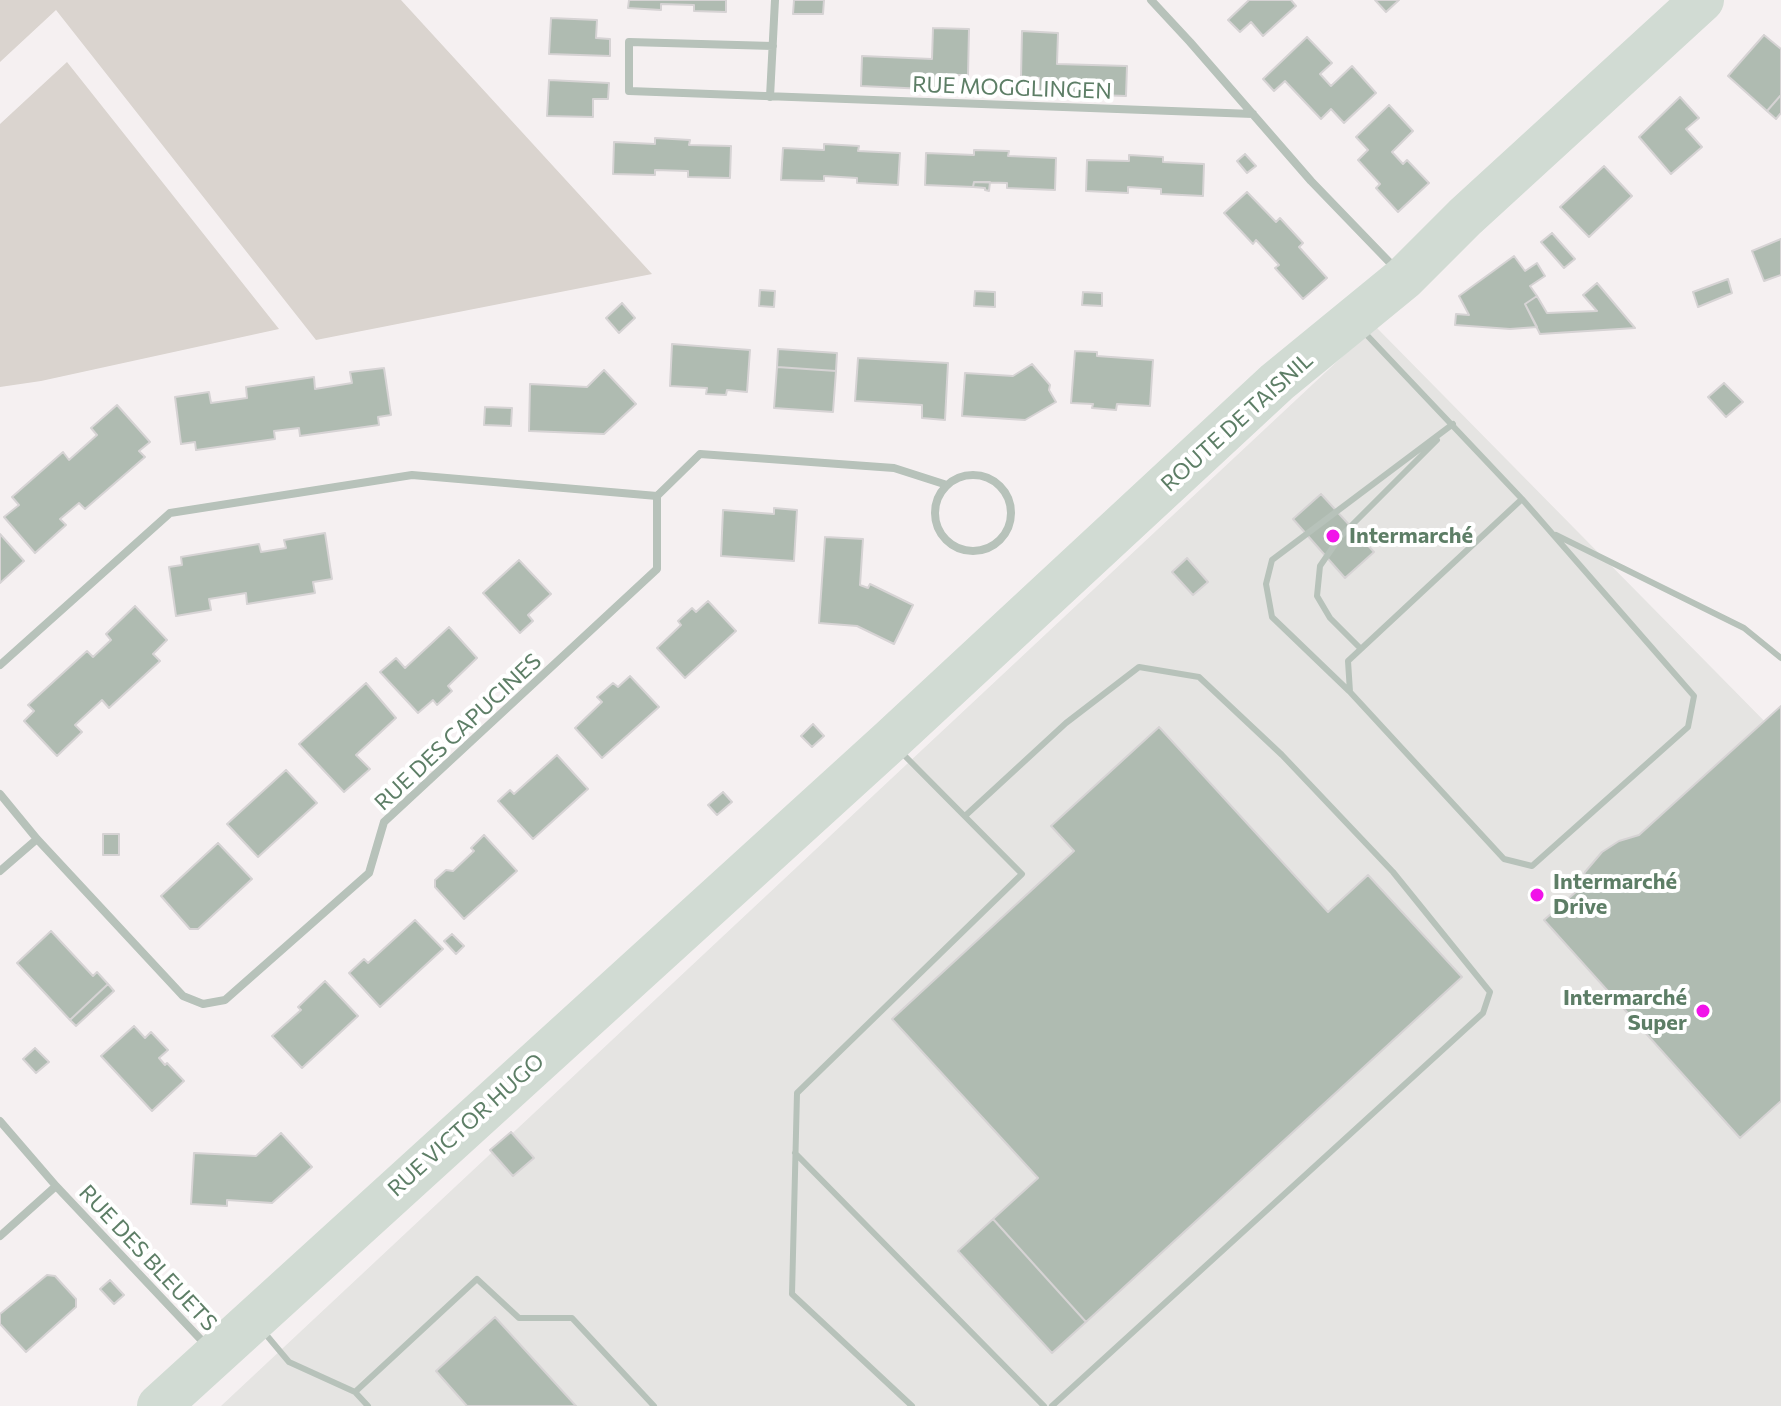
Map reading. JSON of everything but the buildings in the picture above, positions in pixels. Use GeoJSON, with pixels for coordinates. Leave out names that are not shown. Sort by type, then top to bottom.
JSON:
{"type":"FeatureCollection","features":[{"type":"Feature","properties":{"kind":"street"},"geometry":{"type":"LineString","coordinates":[[770,97],[775,0]]}},
{"type":"Feature","properties":{"kind":"street"},"geometry":{"type":"LineString","coordinates":[[1151,0],[1311,181],[1404,278]]}},
{"type":"Feature","properties":{"kind":"street","name":"ROUTE DE TAISNIL"},"geometry":{"type":"LineString","coordinates":[[773,845],[890,741],[1277,382],[1404,278],[1465,217],[1702,0]]}},
{"type":"Feature","properties":{"kind":"street","name":"RUE MOGGLINGEN"},"geometry":{"type":"LineString","coordinates":[[773,46],[629,42],[629,91],[1253,114]]}},
{"type":"Feature","properties":{"kind":"street"},"geometry":{"type":"LineString","coordinates":[[0,665],[170,513],[412,475],[657,496],[700,454],[894,468],[947,485]]}},
{"type":"Feature","properties":{"kind":"street"},"geometry":{"type":"LineString","coordinates":[[970,475],[994,481],[1004,490],[1012,513],[1004,537],[995,545],[970,552],[948,542],[939,532],[935,520],[935,507],[947,485],[957,478],[970,475]]}},
{"type":"Feature","properties":{"kind":"street","name":"RUE DES CAPUCINES"},"geometry":{"type":"LineString","coordinates":[[0,794],[37,839],[183,996],[203,1004],[225,1000],[369,873],[384,822],[657,569],[657,496]]}},
{"type":"Feature","properties":{"kind":"street"},"geometry":{"type":"LineString","coordinates":[[0,871],[37,839]]}},
{"type":"Feature","properties":{"kind":"street","name":"RUE VICTOR HUGO"},"geometry":{"type":"LineString","coordinates":[[159,1406],[773,845]]}},
{"type":"Feature","properties":{"kind":"street","name":"RUE DES BLEUETS"},"geometry":{"type":"LineString","coordinates":[[0,1121],[56,1186],[214,1355]]}},
{"type":"Feature","properties":{"kind":"street","name":"RUE DES BLEUETS"},"geometry":{"type":"LineString","coordinates":[[0,1236],[56,1186]]}},
{"type":"Feature","properties":{"kind":"lane"},"geometry":{"type":"LineString","coordinates":[[1353,320],[1453,424],[1522,499],[1694,696],[1688,727],[1532,866],[1504,859],[1350,692],[1272,617],[1266,584],[1272,560],[1453,424]]}},
{"type":"Feature","properties":{"kind":"lane"},"geometry":{"type":"LineString","coordinates":[[1361,649],[1330,618],[1317,596],[1320,566],[1340,537],[1453,424]]}},
{"type":"Feature","properties":{"kind":"lane"},"geometry":{"type":"LineString","coordinates":[[1350,692],[1348,661],[1522,499]]}},
{"type":"Feature","properties":{"kind":"lane"},"geometry":{"type":"LineString","coordinates":[[1552,533],[1744,628],[1781,658]]}},
{"type":"Feature","properties":{"kind":"lane"},"geometry":{"type":"LineString","coordinates":[[965,816],[1066,723],[1139,667],[1199,677],[1282,755],[1393,872],[1490,992],[1483,1013],[1052,1406]]}},
{"type":"Feature","properties":{"kind":"lane"},"geometry":{"type":"LineString","coordinates":[[890,741],[1022,874],[797,1093],[792,1294],[912,1406]]}},
{"type":"Feature","properties":{"kind":"lane"},"geometry":{"type":"LineString","coordinates":[[795,1153],[1044,1406]]}},
{"type":"Feature","properties":{"kind":"lane"},"geometry":{"type":"LineString","coordinates":[[355,1392],[477,1279],[519,1318],[572,1318],[654,1406]]}},
{"type":"Feature","properties":{"kind":"lane"},"geometry":{"type":"LineString","coordinates":[[253,1319],[289,1362],[355,1392],[368,1406]]}},
{"type":"Feature","properties":{"kind":"shaded area"},"geometry":{"type":"Polygon","coordinates":[[[0,0],[401,0],[652,274],[316,340],[56,10],[0,62],[0,0]]]}},
{"type":"Feature","properties":{"kind":"shaded area"},"geometry":{"type":"Polygon","coordinates":[[[67,62],[279,329],[41,381],[0,387],[0,124],[67,62]]]}},
{"type":"Feature","properties":{"kind":"shaded area"},"geometry":{"type":"Polygon","coordinates":[[[1375,326],[1781,738],[1781,1406],[221,1406],[1375,326]]]}},
{"type":"Feature","properties":{"kind":"place","name":"Intermarché"},"geometry":{"type":"Point","coordinates":[1333,536]}},
{"type":"Feature","properties":{"kind":"place","name":"Intermarché Drive"},"geometry":{"type":"Point","coordinates":[1537,895]}},
{"type":"Feature","properties":{"kind":"place","name":"Intermarché Super"},"geometry":{"type":"Point","coordinates":[1703,1011]}}]}
